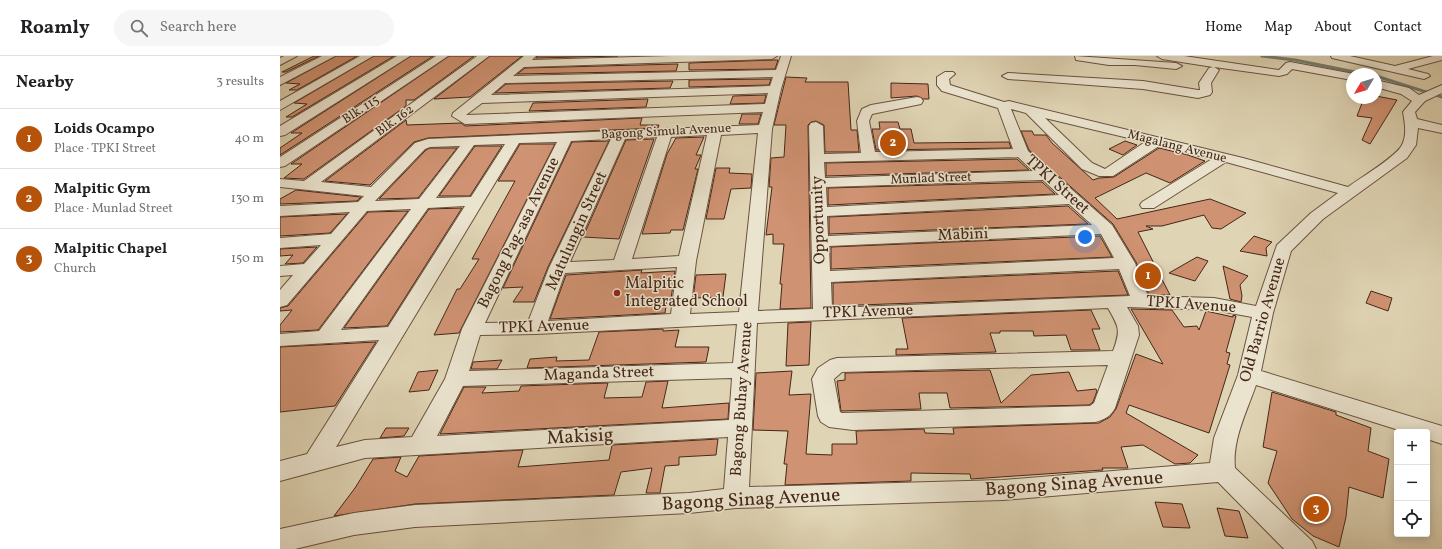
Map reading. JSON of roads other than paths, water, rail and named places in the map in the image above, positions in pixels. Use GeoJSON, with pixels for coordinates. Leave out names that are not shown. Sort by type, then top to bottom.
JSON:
{"type":"FeatureCollection","features":[{"type":"Feature","properties":{"kind":"street"},"geometry":{"type":"LineString","coordinates":[[280,62],[292,56]]}},
{"type":"Feature","properties":{"kind":"street"},"geometry":{"type":"LineString","coordinates":[[280,82],[330,56]]}},
{"type":"Feature","properties":{"kind":"street"},"geometry":{"type":"LineString","coordinates":[[280,106],[368,56]]}},
{"type":"Feature","properties":{"kind":"street"},"geometry":{"type":"LineString","coordinates":[[280,132],[405,56]]}},
{"type":"Feature","properties":{"kind":"street","name":"Blk. 115"},"geometry":{"type":"LineString","coordinates":[[280,163],[443,56]]}},
{"type":"Feature","properties":{"kind":"street","name":"Blk. 162"},"geometry":{"type":"LineString","coordinates":[[307,186],[484,56]]}},
{"type":"Feature","properties":{"kind":"street"},"geometry":{"type":"LineString","coordinates":[[531,56],[458,116],[460,119],[771,108]]}},
{"type":"Feature","properties":{"kind":"street"},"geometry":{"type":"LineString","coordinates":[[520,64],[772,56]]}},
{"type":"Feature","properties":{"kind":"street","name":"Bagong Buhay Avenue"},"geometry":{"type":"LineString","coordinates":[[736,498],[743,370],[765,129],[775,89],[786,56]]}},
{"type":"Feature","properties":{"kind":"street"},"geometry":{"type":"LineString","coordinates":[[1080,56],[1080,58],[1091,60],[1127,59],[1216,63]]}},
{"type":"Feature","properties":{"kind":"street"},"geometry":{"type":"LineString","coordinates":[[1162,56],[1278,73],[1283,72],[1290,65]]}},
{"type":"Feature","properties":{"kind":"street"},"geometry":{"type":"LineString","coordinates":[[1237,56],[1346,76]]}},
{"type":"Feature","properties":{"kind":"street"},"geometry":{"type":"LineString","coordinates":[[1336,56],[1424,76]]}},
{"type":"Feature","properties":{"kind":"street"},"geometry":{"type":"LineString","coordinates":[[1392,68],[1442,57]]}},
{"type":"Feature","properties":{"kind":"street"},"geometry":{"type":"LineString","coordinates":[[1008,76],[1143,85],[1198,94],[1206,92],[1205,83],[1216,63]]}},
{"type":"Feature","properties":{"kind":"street"},"geometry":{"type":"LineString","coordinates":[[500,80],[781,73]]}},
{"type":"Feature","properties":{"kind":"street","name":"Magalang Avenue"},"geometry":{"type":"LineString","coordinates":[[949,74],[943,77],[943,84],[946,88],[1003,106],[1009,105],[1031,110],[1223,158],[1350,192]]}},
{"type":"Feature","properties":{"kind":"street"},"geometry":{"type":"LineString","coordinates":[[1382,85],[1405,92],[1429,95]]}},
{"type":"Feature","properties":{"kind":"street"},"geometry":{"type":"LineString","coordinates":[[478,100],[775,89]]}},
{"type":"Feature","properties":{"kind":"street","name":"Old Barrio Avenue"},"geometry":{"type":"LineString","coordinates":[[1223,472],[1222,461],[1226,438],[1249,375],[1263,313],[1283,249],[1317,216],[1402,155],[1410,146],[1411,122],[1409,112],[1429,95]]}},
{"type":"Feature","properties":{"kind":"street"},"geometry":{"type":"LineString","coordinates":[[869,158],[863,121],[866,112],[871,109],[917,101]]}},
{"type":"Feature","properties":{"kind":"street","name":"TPKI Street"},"geometry":{"type":"LineString","coordinates":[[1003,106],[1022,153],[1044,175],[1106,229],[1126,263],[1141,301]]}},
{"type":"Feature","properties":{"kind":"street"},"geometry":{"type":"LineString","coordinates":[[1031,110],[1087,166],[1100,173],[1108,173],[1155,142]]}},
{"type":"Feature","properties":{"kind":"street"},"geometry":{"type":"LineString","coordinates":[[1411,122],[1442,129]]}},
{"type":"Feature","properties":{"kind":"street","name":"Opportunity"},"geometry":{"type":"LineString","coordinates":[[816,126],[823,314]]}},
{"type":"Feature","properties":{"kind":"street","name":"Bagong Simula Avenue"},"geometry":{"type":"LineString","coordinates":[[280,300],[336,239],[375,192],[420,146],[428,143],[765,129]]}},
{"type":"Feature","properties":{"kind":"street"},"geometry":{"type":"LineString","coordinates":[[680,320],[687,261],[715,130]]}},
{"type":"Feature","properties":{"kind":"street"},"geometry":{"type":"LineString","coordinates":[[621,264],[666,132]]}},
{"type":"Feature","properties":{"kind":"street","name":"Matulungin Street"},"geometry":{"type":"LineString","coordinates":[[536,328],[558,268],[620,134]]}},
{"type":"Feature","properties":{"kind":"street","name":"Bagong Pag-asa Avenue"},"geometry":{"type":"LineString","coordinates":[[420,445],[456,379],[472,329],[566,137]]}},
{"type":"Feature","properties":{"kind":"street"},"geometry":{"type":"LineString","coordinates":[[315,462],[514,140]]}},
{"type":"Feature","properties":{"kind":"street"},"geometry":{"type":"LineString","coordinates":[[325,337],[470,141]]}},
{"type":"Feature","properties":{"kind":"street"},"geometry":{"type":"LineString","coordinates":[[818,158],[869,158],[1022,153]]}},
{"type":"Feature","properties":{"kind":"street"},"geometry":{"type":"LineString","coordinates":[[1148,205],[1223,158]]}},
{"type":"Feature","properties":{"kind":"street","name":"Munlad Street"},"geometry":{"type":"LineString","coordinates":[[818,183],[1044,175]]}},
{"type":"Feature","properties":{"kind":"street"},"geometry":{"type":"LineString","coordinates":[[280,183],[375,192]]}},
{"type":"Feature","properties":{"kind":"street"},"geometry":{"type":"LineString","coordinates":[[820,212],[1073,199]]}},
{"type":"Feature","properties":{"kind":"street"},"geometry":{"type":"LineString","coordinates":[[280,212],[475,201]]}},
{"type":"Feature","properties":{"kind":"street","name":"Mabini"},"geometry":{"type":"LineString","coordinates":[[820,241],[1106,229]]}},
{"type":"Feature","properties":{"kind":"street"},"geometry":{"type":"LineString","coordinates":[[280,243],[336,239]]}},
{"type":"Feature","properties":{"kind":"street"},"geometry":{"type":"LineString","coordinates":[[558,268],[687,261]]}},
{"type":"Feature","properties":{"kind":"street"},"geometry":{"type":"LineString","coordinates":[[821,277],[1126,263]]}},
{"type":"Feature","properties":{"kind":"street"},"geometry":{"type":"LineString","coordinates":[[280,271],[309,269]]}},
{"type":"Feature","properties":{"kind":"street","name":"TPKI Avenue"},"geometry":{"type":"LineString","coordinates":[[472,329],[536,328],[680,320],[1141,301],[1214,304],[1263,313]]}},
{"type":"Feature","properties":{"kind":"street"},"geometry":{"type":"LineString","coordinates":[[1115,303],[1128,326],[1129,335],[1104,408],[1095,414],[853,422],[837,421],[829,416],[823,379],[826,373],[836,366],[1121,358]]}},
{"type":"Feature","properties":{"kind":"street"},"geometry":{"type":"LineString","coordinates":[[280,340],[395,333]]}},
{"type":"Feature","properties":{"kind":"street","name":"Maganda Street"},"geometry":{"type":"LineString","coordinates":[[456,379],[743,370]]}},
{"type":"Feature","properties":{"kind":"street"},"geometry":{"type":"LineString","coordinates":[[1249,375],[1442,435]]}},
{"type":"Feature","properties":{"kind":"street","name":"Makisig"},"geometry":{"type":"LineString","coordinates":[[280,471],[365,449],[740,428]]}},
{"type":"Feature","properties":{"kind":"street"},"geometry":{"type":"LineString","coordinates":[[1223,472],[1302,549]]}},
{"type":"Feature","properties":{"kind":"street","name":"Bagong Sinag Avenue"},"geometry":{"type":"LineString","coordinates":[[280,541],[354,524],[415,516],[689,504],[736,498],[1003,490],[1223,472]]}},
{"type":"Feature","properties":{"kind":"waterway"},"geometry":{"type":"LineString","coordinates":[[1262,56],[1295,60],[1346,70]]}},
{"type":"Feature","properties":{"kind":"waterway"},"geometry":{"type":"LineString","coordinates":[[1382,78],[1442,97]]}},
{"type":"Feature","properties":{"kind":"place","name":"Malpitic Gym"},"geometry":{"type":"Point","coordinates":[893,143]}},
{"type":"Feature","properties":{"kind":"place","name":"Loids Ocampo"},"geometry":{"type":"Point","coordinates":[1148,276]}},
{"type":"Feature","properties":{"kind":"place","name":"Malpitic Integrated School"},"geometry":{"type":"Point","coordinates":[617,293]}},
{"type":"Feature","properties":{"kind":"place","name":"Malpitic Chapel"},"geometry":{"type":"Point","coordinates":[1316,509]}}]}
